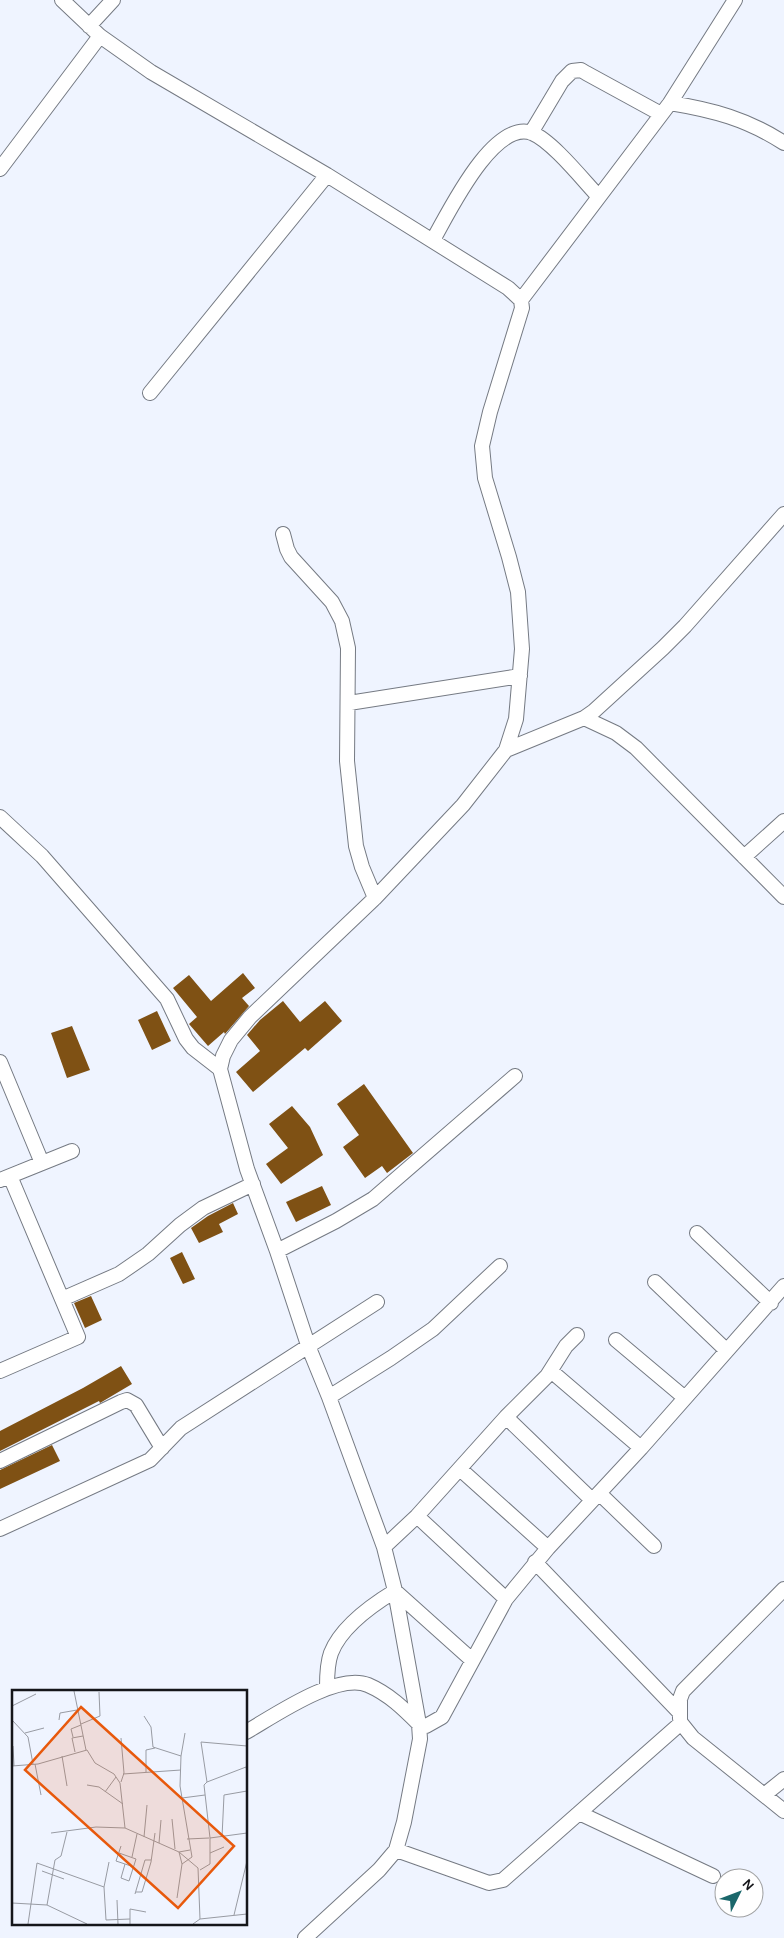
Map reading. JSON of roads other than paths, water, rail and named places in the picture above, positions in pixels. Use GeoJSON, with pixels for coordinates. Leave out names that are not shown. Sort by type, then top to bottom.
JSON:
{"type":"FeatureCollection","features":[{"type":"Feature","properties":{"kind":"street"},"geometry":{"type":"LineString","coordinates":[[62,0],[100,36],[152,72],[433,240],[508,288],[521,300]]}},
{"type":"Feature","properties":{"kind":"street"},"geometry":{"type":"LineString","coordinates":[[89,26],[113,0]]}},
{"type":"Feature","properties":{"kind":"street"},"geometry":{"type":"LineString","coordinates":[[305,1938],[378,1870],[396,1850],[404,1822],[420,1739],[419,1724],[384,1547],[330,1397],[309,1348],[278,1251],[253,1184],[220,1069],[223,1056],[231,1040],[250,1017],[375,898],[463,806],[506,750],[516,718],[520,676],[522,649],[518,592],[485,478],[482,446],[490,412],[522,313],[521,300],[665,109],[735,0]]}},
{"type":"Feature","properties":{"kind":"street"},"geometry":{"type":"LineString","coordinates":[[0,169],[100,36]]}},
{"type":"Feature","properties":{"kind":"street"},"geometry":{"type":"LineString","coordinates":[[530,133],[562,81],[572,71],[580,70],[665,109],[702,108],[730,116],[764,130],[784,143]]}},
{"type":"Feature","properties":{"kind":"street"},"geometry":{"type":"LineString","coordinates":[[433,240],[470,177],[491,149],[506,137],[523,132],[530,133],[551,146],[599,196]]}},
{"type":"Feature","properties":{"kind":"street"},"geometry":{"type":"LineString","coordinates":[[150,392],[327,175]]}},
{"type":"Feature","properties":{"kind":"street"},"geometry":{"type":"LineString","coordinates":[[506,750],[584,718],[663,648],[784,514]]}},
{"type":"Feature","properties":{"kind":"street"},"geometry":{"type":"LineString","coordinates":[[283,534],[291,557],[332,602],[342,620],[348,648],[347,761],[356,846],[362,867],[375,898]]}},
{"type":"Feature","properties":{"kind":"street"},"geometry":{"type":"LineString","coordinates":[[349,703],[520,676]]}},
{"type":"Feature","properties":{"kind":"street"},"geometry":{"type":"LineString","coordinates":[[584,718],[616,733],[636,748],[784,897]]}},
{"type":"Feature","properties":{"kind":"street"},"geometry":{"type":"LineString","coordinates":[[0,817],[42,856],[167,999],[186,1039],[193,1048],[220,1069]]}},
{"type":"Feature","properties":{"kind":"street"},"geometry":{"type":"LineString","coordinates":[[744,857],[784,821]]}},
{"type":"Feature","properties":{"kind":"street"},"geometry":{"type":"LineString","coordinates":[[0,1062],[42,1163]]}},
{"type":"Feature","properties":{"kind":"street"},"geometry":{"type":"LineString","coordinates":[[278,1251],[336,1221],[373,1199],[515,1076]]}},
{"type":"Feature","properties":{"kind":"street"},"geometry":{"type":"LineString","coordinates":[[1,1367],[78,1337],[5,1178],[72,1151]]}},
{"type":"Feature","properties":{"kind":"street"},"geometry":{"type":"LineString","coordinates":[[62,1299],[119,1274],[148,1254],[202,1208],[253,1184]]}},
{"type":"Feature","properties":{"kind":"street"},"geometry":{"type":"LineString","coordinates":[[697,1233],[770,1303]]}},
{"type":"Feature","properties":{"kind":"street"},"geometry":{"type":"LineString","coordinates":[[330,1397],[392,1358],[433,1328],[500,1266]]}},
{"type":"Feature","properties":{"kind":"street"},"geometry":{"type":"LineString","coordinates":[[655,1282],[726,1350]]}},
{"type":"Feature","properties":{"kind":"street"},"geometry":{"type":"LineString","coordinates":[[248,1731],[327,1688],[348,1682],[366,1684],[388,1696],[419,1724],[426,1726],[442,1717],[506,1599],[548,1548],[641,1448],[784,1286]]}},
{"type":"Feature","properties":{"kind":"street"},"geometry":{"type":"LineString","coordinates":[[0,1529],[150,1460],[182,1428],[309,1348],[377,1302]]}},
{"type":"Feature","properties":{"kind":"street"},"geometry":{"type":"LineString","coordinates":[[384,1547],[416,1516],[506,1417],[551,1371],[566,1346],[577,1335]]}},
{"type":"Feature","properties":{"kind":"street"},"geometry":{"type":"LineString","coordinates":[[616,1340],[685,1398]]}},
{"type":"Feature","properties":{"kind":"street"},"geometry":{"type":"LineString","coordinates":[[551,1371],[641,1448]]}},
{"type":"Feature","properties":{"kind":"street"},"geometry":{"type":"LineString","coordinates":[[0,1461],[128,1400],[136,1405],[162,1448]]}},
{"type":"Feature","properties":{"kind":"street"},"geometry":{"type":"LineString","coordinates":[[506,1417],[654,1546]]}},
{"type":"Feature","properties":{"kind":"street"},"geometry":{"type":"LineString","coordinates":[[460,1469],[548,1548]]}},
{"type":"Feature","properties":{"kind":"street"},"geometry":{"type":"LineString","coordinates":[[416,1516],[506,1599]]}},
{"type":"Feature","properties":{"kind":"street"},"geometry":{"type":"LineString","coordinates":[[536,1562],[680,1718],[692,1738],[784,1811]]}},
{"type":"Feature","properties":{"kind":"street"},"geometry":{"type":"LineString","coordinates":[[396,1850],[489,1884],[502,1880],[579,1813],[680,1718],[683,1691],[784,1590]]}},
{"type":"Feature","properties":{"kind":"street"},"geometry":{"type":"LineString","coordinates":[[394,1591],[472,1660]]}},
{"type":"Feature","properties":{"kind":"street"},"geometry":{"type":"LineString","coordinates":[[327,1688],[327,1670],[332,1652],[346,1630],[360,1616],[394,1591]]}},
{"type":"Feature","properties":{"kind":"street"},"geometry":{"type":"LineString","coordinates":[[764,1795],[784,1779]]}},
{"type":"Feature","properties":{"kind":"street"},"geometry":{"type":"LineString","coordinates":[[579,1813],[712,1876]]}}]}
